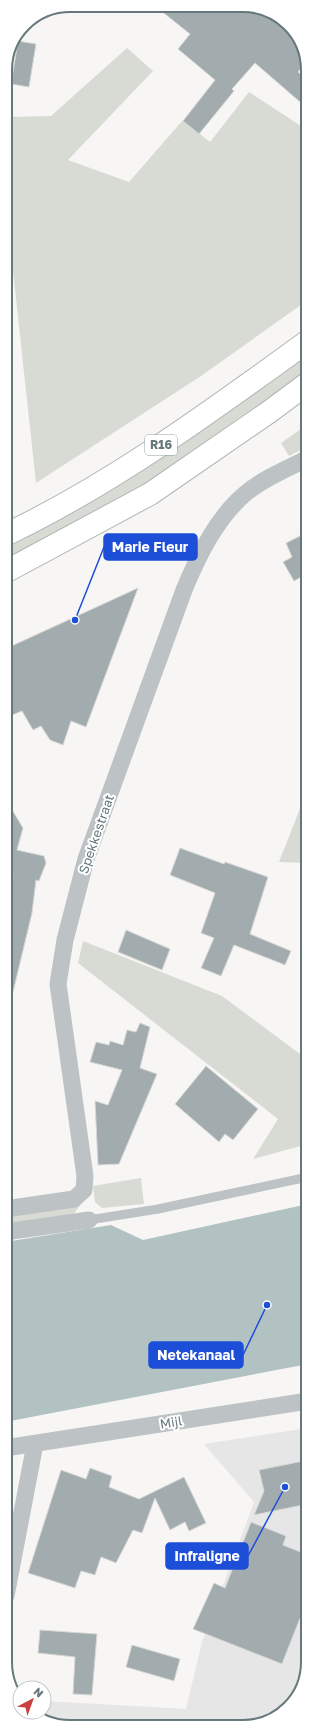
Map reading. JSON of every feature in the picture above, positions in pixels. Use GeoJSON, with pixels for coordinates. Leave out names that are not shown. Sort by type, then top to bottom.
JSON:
{"type":"FeatureCollection","features":[{"type":"Feature","properties":{"kind":"main road","name":"R16"},"geometry":{"type":"LineString","coordinates":[[12,531],[24,526],[130,465],[183,430],[301,346]]}},
{"type":"Feature","properties":{"kind":"main road","name":"R16"},"geometry":{"type":"LineString","coordinates":[[12,568],[150,494],[301,388]]}},
{"type":"Feature","properties":{"kind":"street","name":"Spekkestraat"},"geometry":{"type":"LineString","coordinates":[[12,1208],[74,1199],[84,1190],[85,1176],[58,984],[65,940],[86,859],[184,590],[202,552],[222,519],[245,493],[259,483],[301,462]]}},
{"type":"Feature","properties":{"kind":"street"},"geometry":{"type":"LineString","coordinates":[[12,1231],[89,1220]]}},
{"type":"Feature","properties":{"kind":"street","name":"Mijl"},"geometry":{"type":"LineString","coordinates":[[12,1447],[301,1402]]}},
{"type":"Feature","properties":{"kind":"street"},"geometry":{"type":"LineString","coordinates":[[12,1565],[35,1444]]}},
{"type":"Feature","properties":{"kind":"lane"},"geometry":{"type":"LineString","coordinates":[[89,1220],[158,1209],[301,1178]]}},
{"type":"Feature","properties":{"kind":"shaded area"},"geometry":{"type":"Polygon","coordinates":[[[127,48],[153,71],[68,160],[129,182],[183,120],[210,142],[249,92],[301,126],[301,305],[201,376],[36,483],[12,262],[12,117],[51,116],[127,48]]]}},
{"type":"Feature","properties":{"kind":"shaded area"},"geometry":{"type":"Polygon","coordinates":[[[301,352],[301,378],[172,470],[12,560],[12,536],[301,352]]]}},
{"type":"Feature","properties":{"kind":"shaded area"},"geometry":{"type":"Polygon","coordinates":[[[301,429],[301,450],[289,456],[281,443],[301,429]]]}},
{"type":"Feature","properties":{"kind":"shaded area"},"geometry":{"type":"Polygon","coordinates":[[[301,806],[301,863],[279,862],[301,806]]]}},
{"type":"Feature","properties":{"kind":"shaded area"},"geometry":{"type":"Polygon","coordinates":[[[83,941],[222,996],[301,1055],[301,1146],[253,1159],[278,1119],[78,963],[83,941]]]}},
{"type":"Feature","properties":{"kind":"shaded area"},"geometry":{"type":"Polygon","coordinates":[[[141,1178],[144,1204],[102,1208],[95,1202],[93,1186],[141,1178]]]}},
{"type":"Feature","properties":{"kind":"shaded area"},"geometry":{"type":"Polygon","coordinates":[[[81,1204],[73,1215],[12,1226],[12,1215],[81,1204]]]}},
{"type":"Feature","properties":{"kind":"shaded area"},"geometry":{"type":"Polygon","coordinates":[[[301,1206],[301,1365],[12,1421],[12,1241],[111,1225],[143,1240],[301,1206]]]}},
{"type":"Feature","properties":{"kind":"shaded area"},"geometry":{"type":"Polygon","coordinates":[[[301,1429],[301,1662],[297,1684],[287,1700],[269,1714],[251,1720],[70,1720],[52,1717],[52,1701],[186,1709],[202,1642],[254,1502],[204,1444],[301,1429]]]}},
{"type":"Feature","properties":{"kind":"building"},"geometry":{"type":"Polygon","coordinates":[[[162,12],[243,12],[262,15],[272,20],[284,29],[291,38],[299,55],[301,68],[298,72],[301,75],[301,103],[255,63],[232,89],[234,91],[199,134],[183,121],[215,80],[178,49],[190,34],[162,12]]]}},
{"type":"Feature","properties":{"kind":"building"},"geometry":{"type":"Polygon","coordinates":[[[20,41],[36,44],[29,87],[12,84],[17,46],[20,41]]]}},
{"type":"Feature","properties":{"kind":"building"},"geometry":{"type":"Polygon","coordinates":[[[301,536],[301,577],[294,581],[283,562],[292,557],[286,543],[301,536]]]}},
{"type":"Feature","properties":{"kind":"building"},"geometry":{"type":"Polygon","coordinates":[[[138,588],[86,727],[71,721],[63,745],[50,740],[41,726],[33,730],[22,711],[12,715],[12,646],[138,588]]]}},
{"type":"Feature","properties":{"kind":"building"},"geometry":{"type":"Polygon","coordinates":[[[12,810],[23,828],[17,850],[44,856],[46,863],[39,881],[36,880],[32,913],[13,992],[12,881],[12,810]]]}},
{"type":"Feature","properties":{"kind":"building"},"geometry":{"type":"Polygon","coordinates":[[[180,848],[224,864],[225,862],[268,877],[250,934],[291,951],[285,965],[234,945],[221,976],[201,968],[214,938],[201,933],[215,893],[170,875],[180,848]]]}},
{"type":"Feature","properties":{"kind":"building"},"geometry":{"type":"Polygon","coordinates":[[[126,930],[170,949],[162,970],[118,952],[126,930]]]}},
{"type":"Feature","properties":{"kind":"building"},"geometry":{"type":"Polygon","coordinates":[[[140,1023],[150,1027],[140,1068],[157,1074],[119,1164],[98,1165],[95,1101],[108,1105],[122,1070],[90,1062],[96,1042],[109,1045],[110,1041],[123,1045],[127,1030],[136,1032],[140,1023]]]}},
{"type":"Feature","properties":{"kind":"building"},"geometry":{"type":"Polygon","coordinates":[[[206,1066],[258,1109],[233,1140],[225,1134],[219,1142],[175,1104],[206,1066]]]}},
{"type":"Feature","properties":{"kind":"building"},"geometry":{"type":"Polygon","coordinates":[[[301,1461],[301,1505],[254,1515],[264,1491],[259,1470],[301,1461]]]}},
{"type":"Feature","properties":{"kind":"building"},"geometry":{"type":"Polygon","coordinates":[[[90,1468],[112,1476],[109,1487],[139,1499],[184,1477],[206,1523],[189,1531],[185,1522],[170,1530],[155,1498],[142,1533],[133,1530],[116,1563],[101,1557],[95,1575],[81,1571],[75,1588],[28,1573],[61,1470],[86,1479],[90,1468]]]}},
{"type":"Feature","properties":{"kind":"building"},"geometry":{"type":"Polygon","coordinates":[[[251,1522],[286,1536],[283,1545],[301,1552],[301,1616],[282,1664],[193,1629],[214,1583],[225,1588],[251,1522]]]}},
{"type":"Feature","properties":{"kind":"building"},"geometry":{"type":"Polygon","coordinates":[[[40,1630],[97,1634],[92,1695],[73,1694],[75,1657],[38,1653],[40,1630]]]}},
{"type":"Feature","properties":{"kind":"building"},"geometry":{"type":"Polygon","coordinates":[[[132,1645],[180,1659],[174,1681],[126,1667],[132,1645]]]}},
{"type":"Feature","properties":{"kind":"place","name":"Marie Fleur"},"geometry":{"type":"Point","coordinates":[75,620]}},
{"type":"Feature","properties":{"kind":"place","name":"Netekanaal"},"geometry":{"type":"Point","coordinates":[267,1305]}},
{"type":"Feature","properties":{"kind":"place","name":"Infraligne"},"geometry":{"type":"Point","coordinates":[285,1487]}}]}
